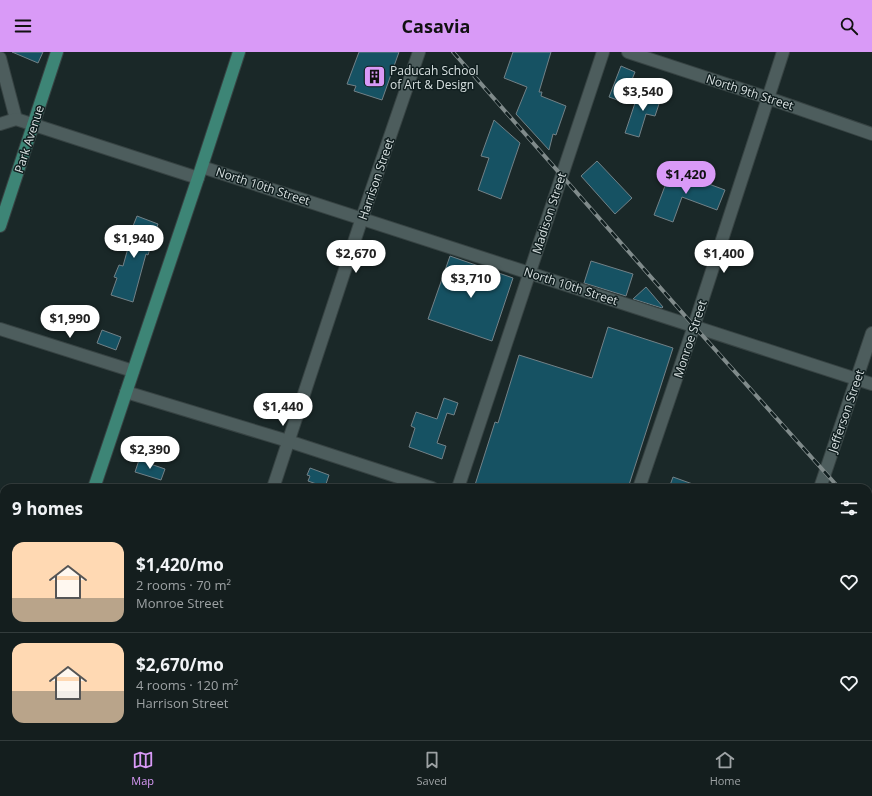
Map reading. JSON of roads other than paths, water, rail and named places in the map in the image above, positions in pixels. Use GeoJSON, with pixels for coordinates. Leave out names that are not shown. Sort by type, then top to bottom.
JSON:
{"type":"FeatureCollection","features":[{"type":"Feature","properties":{"kind":"main road","name":"Park Avenue"},"geometry":{"type":"LineString","coordinates":[[0,226],[57,52]]}},
{"type":"Feature","properties":{"kind":"main road"},"geometry":{"type":"LineString","coordinates":[[95,484],[200,172],[238,52]]}},
{"type":"Feature","properties":{"kind":"street","name":"Harrison Street"},"geometry":{"type":"LineString","coordinates":[[274,484],[362,218],[419,52]]}},
{"type":"Feature","properties":{"kind":"street","name":"Madison Street"},"geometry":{"type":"LineString","coordinates":[[459,484],[603,52]]}},
{"type":"Feature","properties":{"kind":"street","name":"North 9th Street"},"geometry":{"type":"LineString","coordinates":[[628,52],[872,134]]}},
{"type":"Feature","properties":{"kind":"street","name":"Monroe Street"},"geometry":{"type":"LineString","coordinates":[[640,484],[694,326],[783,52]]}},
{"type":"Feature","properties":{"kind":"street"},"geometry":{"type":"LineString","coordinates":[[0,58],[16,119],[0,124]]}},
{"type":"Feature","properties":{"kind":"street","name":"North 10th Street"},"geometry":{"type":"LineString","coordinates":[[16,119],[362,218],[872,384]]}},
{"type":"Feature","properties":{"kind":"street"},"geometry":{"type":"LineString","coordinates":[[0,329],[133,371]]}},
{"type":"Feature","properties":{"kind":"street","name":"Jefferson Street"},"geometry":{"type":"LineString","coordinates":[[821,484],[872,333]]}},
{"type":"Feature","properties":{"kind":"street"},"geometry":{"type":"LineString","coordinates":[[126,392],[288,441],[420,484]]}},
{"type":"Feature","properties":{"kind":"railway"},"geometry":{"type":"LineString","coordinates":[[453,52],[835,484]]}},
{"type":"Feature","properties":{"kind":"place","name":"Paducah School of Art & Design"},"geometry":{"type":"Point","coordinates":[375,77]}}]}
